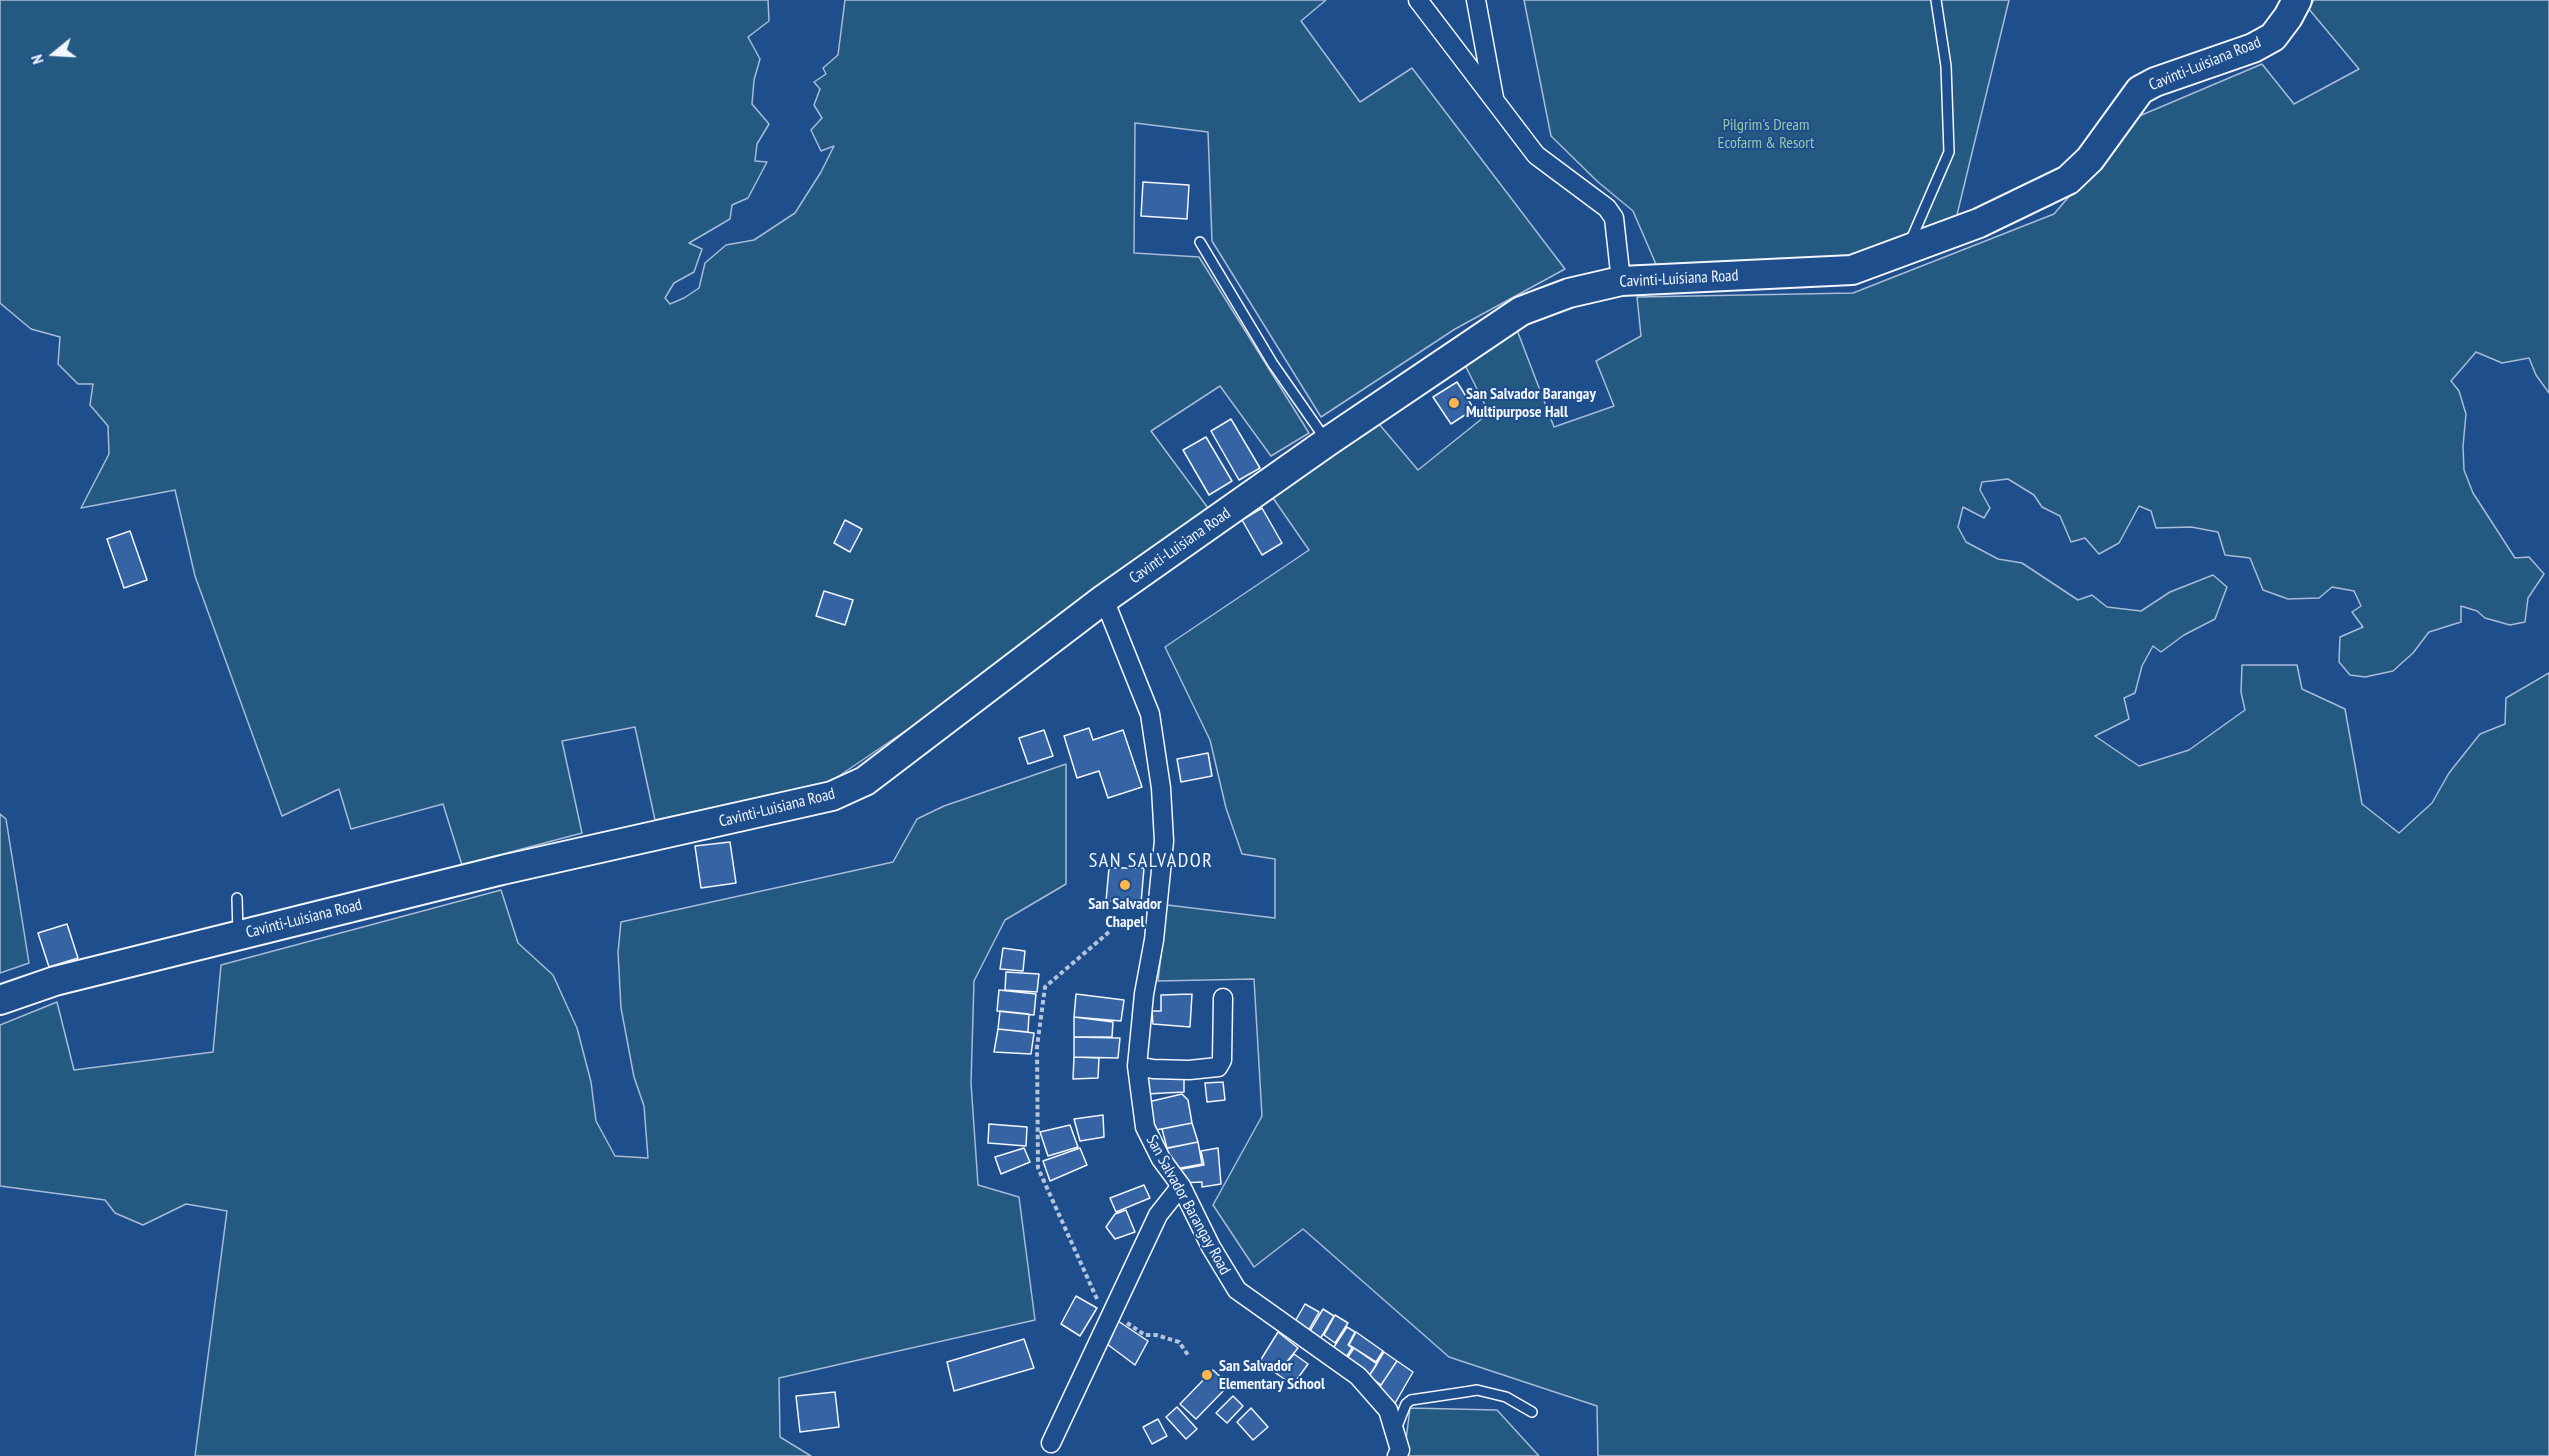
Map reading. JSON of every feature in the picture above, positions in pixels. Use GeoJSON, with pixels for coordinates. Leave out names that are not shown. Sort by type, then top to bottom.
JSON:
{"type":"FeatureCollection","features":[{"type":"Feature","properties":{"kind":"main road","name":"Cavinti-Luisiana Road"},"geometry":{"type":"LineString","coordinates":[[0,1000],[55,981],[502,870],[832,796],[865,781],[1104,599],[1327,442],[1521,311],[1569,293],[1621,280],[1852,270],[1905,252],[1979,222],[2068,180],[2090,159],[2140,90],[2155,82],[2253,48],[2273,37],[2297,0]]}},
{"type":"Feature","properties":{"kind":"street"},"geometry":{"type":"LineString","coordinates":[[1418,0],[1536,156],[1607,208],[1614,218],[1621,280]]}},
{"type":"Feature","properties":{"kind":"street"},"geometry":{"type":"LineString","coordinates":[[1476,0],[1495,103]]}},
{"type":"Feature","properties":{"kind":"street","name":"San Salvador Barangay Road"},"geometry":{"type":"LineString","coordinates":[[1104,599],[1150,714],[1161,788],[1164,841],[1154,940],[1143,994],[1137,1066],[1145,1127],[1161,1159],[1181,1186],[1210,1247],[1237,1290],[1358,1377],[1388,1410],[1400,1450],[1397,1456]]}},
{"type":"Feature","properties":{"kind":"street"},"geometry":{"type":"LineString","coordinates":[[1137,1066],[1153,1070],[1218,1067],[1222,1060],[1223,998]]}},
{"type":"Feature","properties":{"kind":"street"},"geometry":{"type":"LineString","coordinates":[[1051,1443],[1158,1215],[1181,1186]]}},
{"type":"Feature","properties":{"kind":"lane"},"geometry":{"type":"LineString","coordinates":[[1905,252],[1949,152],[1946,66],[1936,0]]}},
{"type":"Feature","properties":{"kind":"lane"},"geometry":{"type":"LineString","coordinates":[[1200,242],[1273,364],[1327,442]]}},
{"type":"Feature","properties":{"kind":"lane"},"geometry":{"type":"LineString","coordinates":[[237,898],[238,936]]}},
{"type":"Feature","properties":{"kind":"lane"},"geometry":{"type":"LineString","coordinates":[[1395,1431],[1406,1404],[1418,1398],[1477,1390],[1506,1397],[1532,1412]]}},
{"type":"Feature","properties":{"kind":"path"},"geometry":{"type":"LineString","coordinates":[[1109,932],[1045,987],[1037,1047],[1038,1168],[1109,1317],[1145,1335],[1156,1335],[1179,1342],[1188,1355]]}},
{"type":"Feature","properties":{"kind":"green space"},"geometry":{"type":"Polygon","coordinates":[[[0,0],[768,0],[769,21],[748,37],[760,59],[754,80],[752,104],[769,124],[757,144],[755,161],[767,162],[748,198],[732,205],[730,219],[689,243],[702,249],[694,272],[674,283],[665,298],[670,304],[699,288],[705,263],[726,245],[754,240],[795,213],[821,172],[834,146],[821,151],[811,130],[822,118],[814,105],[820,89],[814,82],[826,74],[823,68],[838,55],[845,0],[1326,0],[1301,21],[1360,102],[1412,68],[1565,269],[1455,329],[1321,417],[1212,241],[1208,132],[1135,123],[1134,253],[1199,257],[1309,433],[1271,456],[1220,386],[1151,431],[1208,508],[923,719],[830,782],[655,820],[635,727],[562,741],[582,833],[462,865],[443,804],[351,829],[339,789],[282,816],[195,576],[175,490],[81,508],[109,454],[108,426],[90,405],[93,384],[78,384],[58,364],[60,337],[31,329],[0,303],[0,0]]]}},
{"type":"Feature","properties":{"kind":"green space","name":"Pilgrim's Dream Ecofarm & Resort"},"geometry":{"type":"Polygon","coordinates":[[[1524,0],[2009,0],[1956,219],[1842,268],[1658,269],[1633,211],[1598,182],[1551,136],[1524,0]]]}},
{"type":"Feature","properties":{"kind":"green space"},"geometry":{"type":"Polygon","coordinates":[[[2314,0],[2549,0],[2549,393],[2536,375],[2529,358],[2502,363],[2476,352],[2451,381],[2459,391],[2466,414],[2463,446],[2464,470],[2473,493],[2515,558],[2529,557],[2544,574],[2528,598],[2525,622],[2510,625],[2485,618],[2477,611],[2461,606],[2461,622],[2429,632],[2413,653],[2393,671],[2365,677],[2350,675],[2339,662],[2340,637],[2363,627],[2352,612],[2361,606],[2354,591],[2332,587],[2319,598],[2288,599],[2263,590],[2250,558],[2225,555],[2218,532],[2191,527],[2156,528],[2151,511],[2139,506],[2119,543],[2099,554],[2085,538],[2071,542],[2060,516],[2042,507],[2034,495],[2008,479],[1982,482],[1980,490],[1990,508],[1984,518],[1963,507],[1958,527],[1966,542],[1998,559],[2022,563],[2078,600],[2092,595],[2107,607],[2141,611],[2170,592],[2213,575],[2227,587],[2215,619],[2184,635],[2161,652],[2153,646],[2142,666],[2135,693],[2124,698],[2129,719],[2095,736],[2139,766],[2189,750],[2245,710],[2241,692],[2242,665],[2297,665],[2302,689],[2345,709],[2362,804],[2399,833],[2432,803],[2449,773],[2480,734],[2505,724],[2506,698],[2549,673],[2549,1456],[1598,1456],[1597,1406],[1449,1357],[1303,1229],[1254,1267],[1213,1205],[1262,1116],[1254,979],[1158,981],[1167,905],[1275,918],[1275,859],[1242,854],[1226,808],[1210,740],[1165,647],[1309,550],[1273,498],[1379,424],[1418,470],[1489,413],[1462,359],[1517,330],[1554,427],[1614,406],[1596,361],[1641,336],[1637,297],[1853,293],[2054,214],[2137,117],[2262,64],[2294,104],[2359,69],[2308,8],[2314,0]]]}},
{"type":"Feature","properties":{"kind":"green space"},"geometry":{"type":"Polygon","coordinates":[[[1066,764],[1066,884],[1005,920],[974,981],[971,1083],[978,1185],[1019,1197],[1035,1320],[779,1378],[780,1437],[811,1456],[195,1456],[227,1211],[186,1204],[143,1225],[115,1213],[105,1200],[0,1186],[0,1025],[57,1002],[74,1070],[213,1052],[221,965],[501,890],[518,943],[553,975],[577,1028],[591,1082],[596,1121],[615,1156],[648,1158],[644,1106],[634,1077],[621,1008],[618,952],[621,922],[893,862],[917,819],[944,806],[1066,764]]]}},
{"type":"Feature","properties":{"kind":"green space"},"geometry":{"type":"Polygon","coordinates":[[[0,814],[6,819],[29,963],[0,973],[0,814]]]}},
{"type":"Feature","properties":{"kind":"green space"},"geometry":{"type":"Polygon","coordinates":[[[1410,1408],[1497,1410],[1539,1456],[1404,1456],[1410,1408]]]}},
{"type":"Feature","properties":{"kind":"building"},"geometry":{"type":"Polygon","coordinates":[[[1143,182],[1189,185],[1187,219],[1141,216],[1143,182]]]}},
{"type":"Feature","properties":{"kind":"building","name":"San Salvador Barangay Multipurpose Hall"},"geometry":{"type":"Polygon","coordinates":[[[1457,382],[1474,409],[1451,424],[1433,397],[1457,382]]]}},
{"type":"Feature","properties":{"kind":"building"},"geometry":{"type":"Polygon","coordinates":[[[1231,419],[1260,468],[1239,480],[1211,431],[1231,419]]]}},
{"type":"Feature","properties":{"kind":"building"},"geometry":{"type":"Polygon","coordinates":[[[1206,437],[1232,481],[1209,495],[1183,450],[1206,437]]]}},
{"type":"Feature","properties":{"kind":"building"},"geometry":{"type":"Polygon","coordinates":[[[1262,508],[1282,543],[1262,555],[1242,520],[1262,508]]]}},
{"type":"Feature","properties":{"kind":"building"},"geometry":{"type":"Polygon","coordinates":[[[845,520],[862,529],[850,552],[834,543],[845,520]]]}},
{"type":"Feature","properties":{"kind":"building"},"geometry":{"type":"Polygon","coordinates":[[[130,531],[147,580],[124,588],[107,539],[130,531]]]}},
{"type":"Feature","properties":{"kind":"building"},"geometry":{"type":"Polygon","coordinates":[[[824,591],[853,600],[845,625],[816,616],[824,591]]]}},
{"type":"Feature","properties":{"kind":"building"},"geometry":{"type":"Polygon","coordinates":[[[1089,728],[1093,740],[1123,730],[1142,787],[1108,798],[1099,771],[1077,778],[1064,736],[1089,728]]]}},
{"type":"Feature","properties":{"kind":"building"},"geometry":{"type":"Polygon","coordinates":[[[1044,730],[1053,756],[1028,764],[1019,738],[1044,730]]]}},
{"type":"Feature","properties":{"kind":"building"},"geometry":{"type":"Polygon","coordinates":[[[1208,753],[1212,776],[1181,782],[1177,759],[1208,753]]]}},
{"type":"Feature","properties":{"kind":"building"},"geometry":{"type":"Polygon","coordinates":[[[730,842],[736,883],[701,888],[695,846],[730,842]]]}},
{"type":"Feature","properties":{"kind":"building","name":"San Salvador Chapel"},"geometry":{"type":"Polygon","coordinates":[[[1109,868],[1144,868],[1141,903],[1106,901],[1109,868]]]}},
{"type":"Feature","properties":{"kind":"building"},"geometry":{"type":"Polygon","coordinates":[[[67,924],[78,958],[49,967],[38,933],[67,924]]]}},
{"type":"Feature","properties":{"kind":"building"},"geometry":{"type":"Polygon","coordinates":[[[1003,948],[1025,951],[1023,971],[1000,969],[1003,948]]]}},
{"type":"Feature","properties":{"kind":"building"},"geometry":{"type":"Polygon","coordinates":[[[1006,972],[1039,974],[1037,992],[1005,990],[1006,972]]]}},
{"type":"Feature","properties":{"kind":"building"},"geometry":{"type":"Polygon","coordinates":[[[999,990],[1036,994],[1034,1015],[997,1011],[999,990]]]}},
{"type":"Feature","properties":{"kind":"building"},"geometry":{"type":"Polygon","coordinates":[[[1076,994],[1124,1000],[1121,1021],[1074,1017],[1076,994]]]}},
{"type":"Feature","properties":{"kind":"building"},"geometry":{"type":"Polygon","coordinates":[[[1192,994],[1190,1027],[1153,1024],[1152,1011],[1161,1011],[1161,995],[1192,994]]]}},
{"type":"Feature","properties":{"kind":"building"},"geometry":{"type":"Polygon","coordinates":[[[1000,1011],[1029,1014],[1028,1032],[998,1029],[1000,1011]]]}},
{"type":"Feature","properties":{"kind":"building"},"geometry":{"type":"Polygon","coordinates":[[[1074,1017],[1113,1022],[1112,1037],[1074,1037],[1074,1017]]]}},
{"type":"Feature","properties":{"kind":"building"},"geometry":{"type":"Polygon","coordinates":[[[998,1029],[1034,1033],[1031,1054],[994,1052],[998,1029]]]}},
{"type":"Feature","properties":{"kind":"building"},"geometry":{"type":"Polygon","coordinates":[[[1074,1037],[1120,1038],[1118,1058],[1074,1057],[1074,1037]]]}},
{"type":"Feature","properties":{"kind":"building"},"geometry":{"type":"Polygon","coordinates":[[[1074,1057],[1099,1058],[1098,1078],[1073,1079],[1074,1057]]]}},
{"type":"Feature","properties":{"kind":"building"},"geometry":{"type":"Polygon","coordinates":[[[1144,1074],[1184,1074],[1184,1092],[1146,1094],[1144,1074]]]}},
{"type":"Feature","properties":{"kind":"building"},"geometry":{"type":"Polygon","coordinates":[[[1223,1082],[1225,1100],[1207,1102],[1205,1083],[1223,1082]]]}},
{"type":"Feature","properties":{"kind":"building"},"geometry":{"type":"Polygon","coordinates":[[[1182,1094],[1188,1100],[1192,1123],[1156,1130],[1148,1102],[1182,1094]]]}},
{"type":"Feature","properties":{"kind":"building"},"geometry":{"type":"Polygon","coordinates":[[[1103,1115],[1104,1137],[1080,1141],[1074,1119],[1103,1115]]]}},
{"type":"Feature","properties":{"kind":"building"},"geometry":{"type":"Polygon","coordinates":[[[1192,1123],[1198,1142],[1167,1148],[1162,1129],[1192,1123]]]}},
{"type":"Feature","properties":{"kind":"building"},"geometry":{"type":"Polygon","coordinates":[[[989,1124],[1027,1127],[1026,1146],[988,1143],[989,1124]]]}},
{"type":"Feature","properties":{"kind":"building"},"geometry":{"type":"Polygon","coordinates":[[[1070,1125],[1078,1147],[1048,1156],[1040,1132],[1070,1125]]]}},
{"type":"Feature","properties":{"kind":"building"},"geometry":{"type":"Polygon","coordinates":[[[1198,1142],[1202,1164],[1170,1170],[1164,1149],[1198,1142]]]}},
{"type":"Feature","properties":{"kind":"building"},"geometry":{"type":"Polygon","coordinates":[[[1024,1148],[1030,1162],[1001,1174],[995,1157],[1024,1148]]]}},
{"type":"Feature","properties":{"kind":"building"},"geometry":{"type":"Polygon","coordinates":[[[1080,1148],[1087,1165],[1050,1181],[1043,1161],[1080,1148]]]}},
{"type":"Feature","properties":{"kind":"building"},"geometry":{"type":"Polygon","coordinates":[[[1218,1148],[1221,1184],[1202,1187],[1202,1182],[1180,1183],[1177,1170],[1204,1165],[1201,1151],[1218,1148]]]}},
{"type":"Feature","properties":{"kind":"building"},"geometry":{"type":"Polygon","coordinates":[[[1144,1185],[1150,1198],[1116,1212],[1110,1198],[1144,1185]]]}},
{"type":"Feature","properties":{"kind":"building"},"geometry":{"type":"Polygon","coordinates":[[[1126,1210],[1135,1232],[1115,1239],[1106,1227],[1115,1214],[1126,1210]]]}},
{"type":"Feature","properties":{"kind":"building"},"geometry":{"type":"Polygon","coordinates":[[[1076,1296],[1097,1308],[1080,1336],[1061,1324],[1076,1296]]]}},
{"type":"Feature","properties":{"kind":"building"},"geometry":{"type":"Polygon","coordinates":[[[1305,1304],[1319,1312],[1307,1333],[1293,1325],[1305,1304]]]}},
{"type":"Feature","properties":{"kind":"building"},"geometry":{"type":"Polygon","coordinates":[[[1323,1309],[1334,1316],[1320,1339],[1310,1331],[1323,1309]]]}},
{"type":"Feature","properties":{"kind":"building"},"geometry":{"type":"Polygon","coordinates":[[[1335,1315],[1348,1323],[1335,1343],[1324,1335],[1335,1315]]]}},
{"type":"Feature","properties":{"kind":"building"},"geometry":{"type":"Polygon","coordinates":[[[1115,1319],[1148,1341],[1135,1365],[1103,1341],[1115,1319]]]}},
{"type":"Feature","properties":{"kind":"building"},"geometry":{"type":"Polygon","coordinates":[[[1347,1327],[1355,1332],[1348,1345],[1352,1348],[1345,1359],[1332,1350],[1347,1327]]]}},
{"type":"Feature","properties":{"kind":"building"},"geometry":{"type":"Polygon","coordinates":[[[1278,1332],[1298,1348],[1277,1374],[1260,1361],[1278,1332]]]}},
{"type":"Feature","properties":{"kind":"building"},"geometry":{"type":"Polygon","coordinates":[[[1356,1332],[1383,1351],[1376,1362],[1349,1345],[1356,1332]]]}},
{"type":"Feature","properties":{"kind":"building"},"geometry":{"type":"Polygon","coordinates":[[[1024,1339],[1034,1368],[954,1391],[947,1362],[1024,1339]]]}},
{"type":"Feature","properties":{"kind":"building"},"geometry":{"type":"Polygon","coordinates":[[[1354,1348],[1377,1364],[1369,1376],[1346,1360],[1354,1348]]]}},
{"type":"Feature","properties":{"kind":"building"},"geometry":{"type":"Polygon","coordinates":[[[1384,1352],[1397,1361],[1381,1385],[1369,1376],[1384,1352]]]}},
{"type":"Feature","properties":{"kind":"building"},"geometry":{"type":"Polygon","coordinates":[[[1294,1354],[1308,1364],[1293,1385],[1277,1374],[1294,1354]]]}},
{"type":"Feature","properties":{"kind":"building"},"geometry":{"type":"Polygon","coordinates":[[[1397,1361],[1413,1372],[1394,1405],[1377,1391],[1397,1361]]]}},
{"type":"Feature","properties":{"kind":"building"},"geometry":{"type":"Polygon","coordinates":[[[1213,1370],[1229,1385],[1196,1419],[1180,1404],[1213,1370]]]}},
{"type":"Feature","properties":{"kind":"building"},"geometry":{"type":"Polygon","coordinates":[[[835,1392],[839,1427],[800,1432],[796,1396],[835,1392]]]}},
{"type":"Feature","properties":{"kind":"building"},"geometry":{"type":"Polygon","coordinates":[[[1233,1396],[1243,1406],[1227,1423],[1216,1413],[1233,1396]]]}},
{"type":"Feature","properties":{"kind":"building"},"geometry":{"type":"Polygon","coordinates":[[[1177,1407],[1197,1429],[1186,1439],[1166,1417],[1177,1407]]]}},
{"type":"Feature","properties":{"kind":"building"},"geometry":{"type":"Polygon","coordinates":[[[1251,1408],[1268,1427],[1253,1440],[1237,1422],[1251,1408]]]}},
{"type":"Feature","properties":{"kind":"building"},"geometry":{"type":"Polygon","coordinates":[[[1158,1419],[1167,1436],[1152,1444],[1143,1427],[1158,1419]]]}},
{"type":"Feature","properties":{"kind":"place","name":"San Salvador Barangay Multipurpose Hall"},"geometry":{"type":"Point","coordinates":[1454,403]}},
{"type":"Feature","properties":{"kind":"place","name":"San Salvador Chapel"},"geometry":{"type":"Point","coordinates":[1125,885]}},
{"type":"Feature","properties":{"kind":"place","name":"San Salvador Elementary School"},"geometry":{"type":"Point","coordinates":[1207,1375]}},
{"type":"Feature","properties":{"kind":"district","name":"SAN SALVADOR"},"geometry":{"type":"Point","coordinates":[1151,861]}}]}
